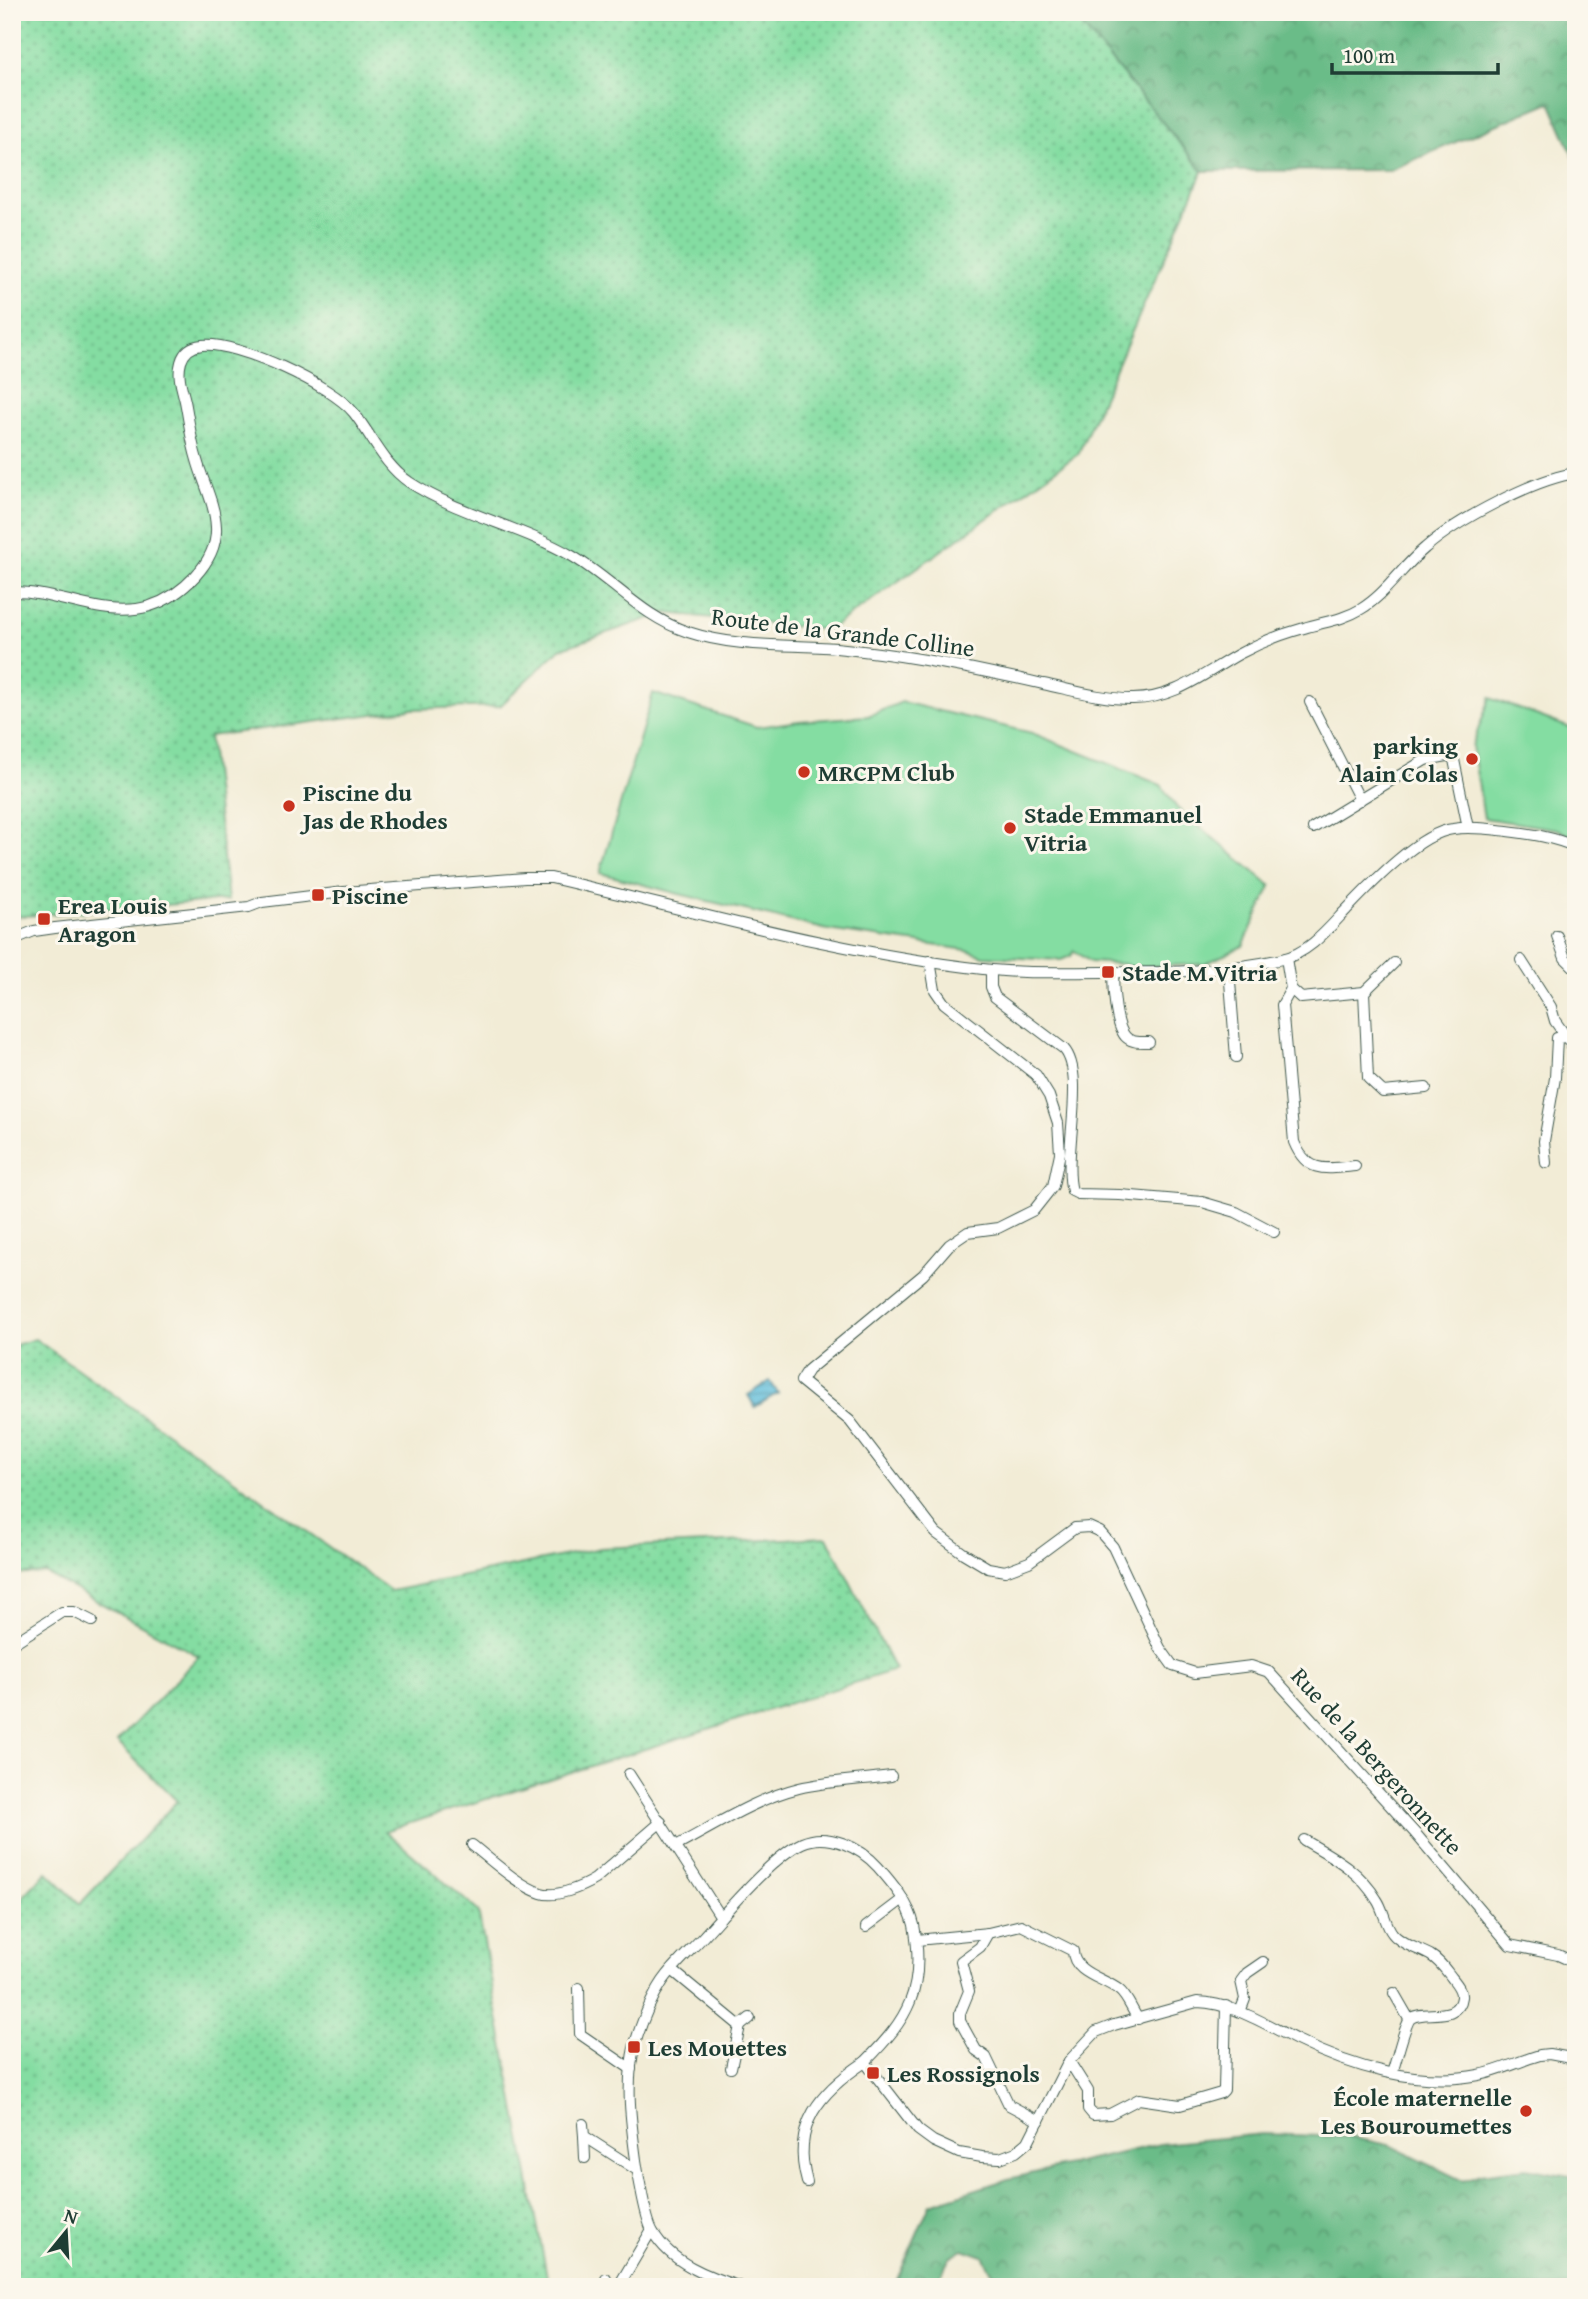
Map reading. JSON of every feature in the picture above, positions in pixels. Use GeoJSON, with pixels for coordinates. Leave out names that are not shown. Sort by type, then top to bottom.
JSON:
{"type":"FeatureCollection","features":[{"type":"Feature","properties":{"kind":"street","name":"Route de la Grande Colline"},"geometry":{"type":"LineString","coordinates":[[12,592],[35,593],[112,610],[139,608],[166,599],[200,569],[211,553],[217,531],[179,380],[182,357],[189,349],[199,345],[230,349],[279,365],[329,391],[351,409],[391,466],[404,479],[449,504],[566,553],[607,580],[631,602],[656,618],[688,632],[725,642],[836,648],[924,660],[1118,698],[1146,699],[1164,695],[1186,686],[1243,651],[1297,629],[1354,613],[1376,599],[1426,547],[1462,522],[1536,484],[1576,473]]}},
{"type":"Feature","properties":{"kind":"street"},"geometry":{"type":"LineString","coordinates":[[1310,702],[1360,800]]}},
{"type":"Feature","properties":{"kind":"street"},"geometry":{"type":"LineString","coordinates":[[1313,828],[1425,760],[1453,755],[1468,828]]}},
{"type":"Feature","properties":{"kind":"street"},"geometry":{"type":"LineString","coordinates":[[12,940],[34,931],[249,907],[262,902],[318,895],[551,878],[755,927],[884,954],[991,970],[1166,973],[1229,969],[1286,958],[1301,952],[1322,936],[1355,900],[1415,846],[1452,828],[1541,835],[1576,847]]}},
{"type":"Feature","properties":{"kind":"street"},"geometry":{"type":"LineString","coordinates":[[1558,936],[1565,958],[1576,969]]}},
{"type":"Feature","properties":{"kind":"street"},"geometry":{"type":"LineString","coordinates":[[1286,958],[1291,989],[1282,1005],[1294,1142],[1298,1154],[1314,1167],[1329,1169],[1355,1166]]}},
{"type":"Feature","properties":{"kind":"street"},"geometry":{"type":"LineString","coordinates":[[1521,960],[1551,1007],[1555,1021],[1572,1045],[1576,1064]]}},
{"type":"Feature","properties":{"kind":"street","name":"Rue de la Bergeronnette"},"geometry":{"type":"LineString","coordinates":[[930,961],[935,990],[944,1003],[1036,1075],[1049,1096],[1058,1123],[1060,1153],[1053,1186],[1034,1210],[998,1227],[968,1232],[948,1245],[923,1275],[808,1370],[801,1381],[850,1421],[936,1533],[988,1568],[1005,1571],[1029,1562],[1075,1528],[1089,1527],[1100,1532],[1113,1547],[1160,1648],[1173,1667],[1195,1674],[1251,1666],[1269,1672],[1415,1833],[1510,1945],[1558,1955],[1569,1959],[1576,1968]]}},
{"type":"Feature","properties":{"kind":"street"},"geometry":{"type":"LineString","coordinates":[[1291,989],[1301,998],[1364,992],[1394,963]]}},
{"type":"Feature","properties":{"kind":"street"},"geometry":{"type":"LineString","coordinates":[[1229,969],[1236,1057]]}},
{"type":"Feature","properties":{"kind":"street"},"geometry":{"type":"LineString","coordinates":[[991,970],[991,987],[995,997],[1070,1056],[1073,1083],[1072,1191],[1078,1194],[1202,1202],[1236,1212],[1274,1232]]}},
{"type":"Feature","properties":{"kind":"street"},"geometry":{"type":"LineString","coordinates":[[1112,972],[1121,1030],[1126,1038],[1135,1042],[1149,1042]]}},
{"type":"Feature","properties":{"kind":"street"},"geometry":{"type":"LineString","coordinates":[[1364,992],[1368,1078],[1383,1092],[1426,1088]]}},
{"type":"Feature","properties":{"kind":"street"},"geometry":{"type":"LineString","coordinates":[[1546,1163],[1544,1141],[1555,1078],[1557,1038],[1566,1037]]}},
{"type":"Feature","properties":{"kind":"street"},"geometry":{"type":"LineString","coordinates":[[12,1644],[62,1612],[74,1612],[92,1621]]}},
{"type":"Feature","properties":{"kind":"street"},"geometry":{"type":"LineString","coordinates":[[629,1773],[721,1917]]}},
{"type":"Feature","properties":{"kind":"street"},"geometry":{"type":"LineString","coordinates":[[677,1846],[753,1805],[783,1793],[801,1788],[891,1776]]}},
{"type":"Feature","properties":{"kind":"street"},"geometry":{"type":"LineString","coordinates":[[472,1845],[513,1877],[542,1894],[554,1894],[595,1879],[661,1822]]}},
{"type":"Feature","properties":{"kind":"street"},"geometry":{"type":"LineString","coordinates":[[741,2287],[709,2282],[669,2252],[651,2231],[637,2170],[629,2113],[631,2069],[636,2040],[654,1997],[672,1970],[766,1871],[790,1850],[804,1842],[817,1840],[849,1845],[861,1851],[871,1859],[903,1899],[913,1920],[917,1940],[916,1984],[905,2016],[886,2041],[816,2105],[802,2144],[802,2162],[807,2182]]}},
{"type":"Feature","properties":{"kind":"street"},"geometry":{"type":"LineString","coordinates":[[1304,1840],[1353,1869],[1378,1901],[1391,1933],[1441,1964],[1459,1987],[1461,1997],[1458,2005],[1450,2012],[1439,2015],[1419,2014],[1409,2019],[1392,2073]]}},
{"type":"Feature","properties":{"kind":"street"},"geometry":{"type":"LineString","coordinates":[[866,1927],[903,1899]]}},
{"type":"Feature","properties":{"kind":"street"},"geometry":{"type":"LineString","coordinates":[[917,1940],[988,1933],[1021,1925],[1073,1951],[1073,1958],[1080,1967],[1121,1991],[1138,2019]]}},
{"type":"Feature","properties":{"kind":"street"},"geometry":{"type":"LineString","coordinates":[[988,1933],[980,1947],[961,1961],[969,1991],[960,2013],[960,2021],[976,2050],[986,2057],[1009,2105],[1039,2121]]}},
{"type":"Feature","properties":{"kind":"street"},"geometry":{"type":"LineString","coordinates":[[1240,2012],[1245,1999],[1241,1981],[1247,1973],[1264,1962]]}},
{"type":"Feature","properties":{"kind":"street"},"geometry":{"type":"LineString","coordinates":[[672,1970],[740,2026]]}},
{"type":"Feature","properties":{"kind":"street"},"geometry":{"type":"LineString","coordinates":[[579,1988],[580,2034],[631,2069]]}},
{"type":"Feature","properties":{"kind":"street"},"geometry":{"type":"LineString","coordinates":[[1394,1993],[1409,2019]]}},
{"type":"Feature","properties":{"kind":"street"},"geometry":{"type":"LineString","coordinates":[[865,2062],[919,2130],[948,2150],[990,2159],[1009,2156],[1028,2142],[1069,2061],[1096,2032],[1197,2003],[1226,2006],[1320,2051],[1360,2066],[1424,2078],[1481,2075],[1540,2055],[1576,2059]]}},
{"type":"Feature","properties":{"kind":"street"},"geometry":{"type":"LineString","coordinates":[[1069,2061],[1088,2091],[1088,2109],[1093,2115],[1110,2114],[1139,2099],[1180,2105],[1221,2093],[1224,2090],[1226,2006]]}},
{"type":"Feature","properties":{"kind":"street"},"geometry":{"type":"LineString","coordinates":[[731,2068],[740,2026],[750,2018]]}},
{"type":"Feature","properties":{"kind":"street"},"geometry":{"type":"LineString","coordinates":[[583,2124],[585,2158]]}},
{"type":"Feature","properties":{"kind":"street"},"geometry":{"type":"LineString","coordinates":[[584,2136],[637,2170]]}},
{"type":"Feature","properties":{"kind":"street"},"geometry":{"type":"LineString","coordinates":[[618,2287],[651,2231]]}},
{"type":"Feature","properties":{"kind":"green space"},"geometry":{"type":"Polygon","coordinates":[[[12,12],[1071,12],[1203,171],[1078,454],[829,630],[665,613],[560,649],[500,706],[411,709],[209,736],[228,900],[12,917],[12,12]]]}},
{"type":"Feature","properties":{"kind":"green space"},"geometry":{"type":"Polygon","coordinates":[[[1071,12],[1576,12],[1576,162],[1550,102],[1390,170],[1203,171],[1071,12]]]}},
{"type":"Feature","properties":{"kind":"green space"},"geometry":{"type":"Polygon","coordinates":[[[653,693],[757,727],[868,716],[902,702],[1032,733],[1161,785],[1177,808],[1271,886],[1243,946],[1205,964],[1132,967],[1090,962],[1074,951],[1071,956],[1061,960],[984,956],[967,950],[828,930],[600,873],[653,693]]]}},
{"type":"Feature","properties":{"kind":"green space"},"geometry":{"type":"Polygon","coordinates":[[[1490,698],[1576,730],[1576,839],[1557,829],[1484,818],[1472,746],[1490,698]]]}},
{"type":"Feature","properties":{"kind":"green space"},"geometry":{"type":"Polygon","coordinates":[[[35,1339],[391,1591],[601,1548],[827,1537],[895,1670],[385,1831],[478,1911],[549,2287],[12,2287],[12,1908],[47,1872],[80,1904],[177,1801],[117,1742],[199,1656],[45,1573],[12,1575],[12,1346],[35,1339]]]}},
{"type":"Feature","properties":{"kind":"green space"},"geometry":{"type":"Polygon","coordinates":[[[1263,2134],[1349,2137],[1389,2145],[1463,2181],[1481,2174],[1526,2168],[1576,2177],[1576,2287],[1249,2287],[1238,2282],[1089,2284],[993,2274],[983,2256],[963,2249],[950,2257],[935,2287],[917,2287],[908,2282],[896,2282],[930,2204],[1008,2179],[1160,2144],[1263,2134]]]}},
{"type":"Feature","properties":{"kind":"water"},"geometry":{"type":"Polygon","coordinates":[[[770,1381],[778,1393],[755,1407],[748,1395],[770,1381]]]}},
{"type":"Feature","properties":{"kind":"place","name":"parking Alain Colas"},"geometry":{"type":"Point","coordinates":[1472,759]}},
{"type":"Feature","properties":{"kind":"place","name":"MRCPM Club"},"geometry":{"type":"Point","coordinates":[804,772]}},
{"type":"Feature","properties":{"kind":"place","name":"Piscine du Jas de Rhodes"},"geometry":{"type":"Point","coordinates":[289,806]}},
{"type":"Feature","properties":{"kind":"place","name":"Stade Emmanuel Vitria"},"geometry":{"type":"Point","coordinates":[1010,828]}},
{"type":"Feature","properties":{"kind":"place","name":"Piscine"},"geometry":{"type":"Point","coordinates":[318,895]}},
{"type":"Feature","properties":{"kind":"place","name":"Erea Louis Aragon"},"geometry":{"type":"Point","coordinates":[44,919]}},
{"type":"Feature","properties":{"kind":"place","name":"Stade M.Vitria"},"geometry":{"type":"Point","coordinates":[1108,972]}},
{"type":"Feature","properties":{"kind":"place","name":"Les Mouettes"},"geometry":{"type":"Point","coordinates":[634,2047]}},
{"type":"Feature","properties":{"kind":"place","name":"Les Rossignols"},"geometry":{"type":"Point","coordinates":[873,2073]}},
{"type":"Feature","properties":{"kind":"place","name":"École maternelle Les Bouroumettes"},"geometry":{"type":"Point","coordinates":[1526,2111]}}]}
